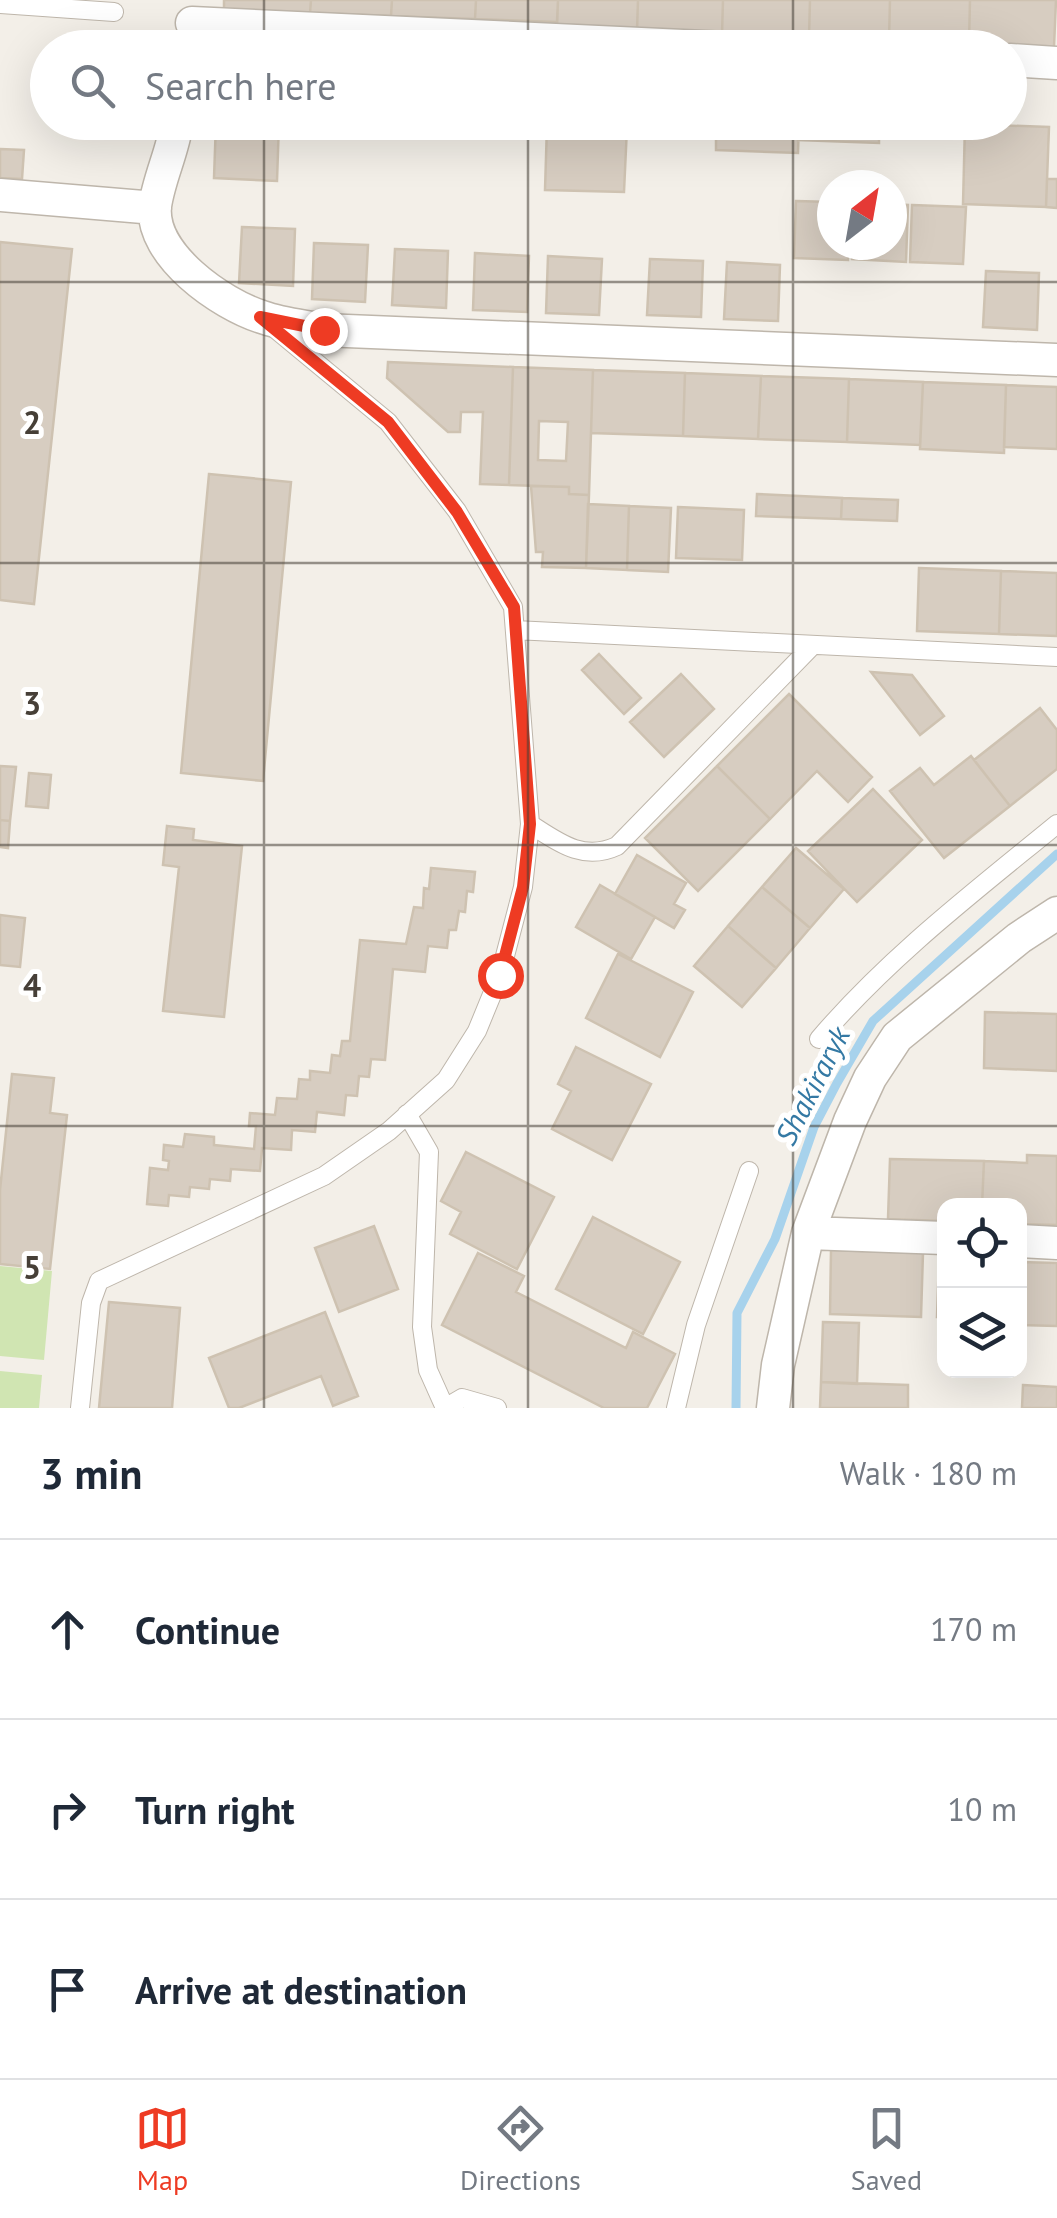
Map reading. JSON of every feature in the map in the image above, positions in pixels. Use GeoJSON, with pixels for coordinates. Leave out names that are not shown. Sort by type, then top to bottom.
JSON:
{"type":"FeatureCollection","features":[{"type":"Feature","properties":{"kind":"street"},"geometry":{"type":"LineString","coordinates":[[191,24],[325,30]]}},
{"type":"Feature","properties":{"kind":"street"},"geometry":{"type":"LineString","coordinates":[[1027,61],[1057,62]]}},
{"type":"Feature","properties":{"kind":"street"},"geometry":{"type":"LineString","coordinates":[[175,140],[155,208],[163,240],[184,270],[212,292],[260,317],[324,330],[1057,360]]}},
{"type":"Feature","properties":{"kind":"street"},"geometry":{"type":"LineString","coordinates":[[0,195],[155,208]]}},
{"type":"Feature","properties":{"kind":"street"},"geometry":{"type":"LineString","coordinates":[[773,1408],[778,1365],[808,1233],[870,1078],[897,1037],[1019,938],[1057,914]]}},
{"type":"Feature","properties":{"kind":"street"},"geometry":{"type":"LineString","coordinates":[[808,1233],[937,1238]]}},
{"type":"Feature","properties":{"kind":"street"},"geometry":{"type":"LineString","coordinates":[[1027,1241],[1057,1243]]}},
{"type":"Feature","properties":{"kind":"lane"},"geometry":{"type":"LineString","coordinates":[[0,4],[114,12]]}},
{"type":"Feature","properties":{"kind":"lane"},"geometry":{"type":"LineString","coordinates":[[80,1408],[91,1303],[99,1281],[324,1176],[408,1114],[446,1080],[477,1031],[500,975],[523,887],[530,824],[514,607],[457,512],[388,422],[260,317]]}},
{"type":"Feature","properties":{"kind":"lane"},"geometry":{"type":"LineString","coordinates":[[515,630],[1057,657]]}},
{"type":"Feature","properties":{"kind":"lane"},"geometry":{"type":"LineString","coordinates":[[530,824],[581,853],[603,852],[617,846],[812,646]]}},
{"type":"Feature","properties":{"kind":"lane"},"geometry":{"type":"LineString","coordinates":[[820,1038],[856,995],[1057,824]]}},
{"type":"Feature","properties":{"kind":"lane"},"geometry":{"type":"LineString","coordinates":[[408,1114],[429,1152],[422,1327],[428,1370],[445,1408],[462,1398],[497,1408]]}},
{"type":"Feature","properties":{"kind":"lane"},"geometry":{"type":"LineString","coordinates":[[676,1408],[696,1325],[749,1171]]}},
{"type":"Feature","properties":{"kind":"green space"},"geometry":{"type":"Polygon","coordinates":[[[0,1266],[52,1271],[44,1360],[0,1356],[0,1266]]]}},
{"type":"Feature","properties":{"kind":"green space"},"geometry":{"type":"Polygon","coordinates":[[[0,1371],[42,1375],[39,1408],[0,1408],[0,1371]]]}},
{"type":"Feature","properties":{"kind":"building"},"geometry":{"type":"Polygon","coordinates":[[[224,0],[311,0],[310,13],[224,9],[224,0]]]}},
{"type":"Feature","properties":{"kind":"building"},"geometry":{"type":"Polygon","coordinates":[[[311,0],[392,0],[391,16],[310,13],[311,0]]]}},
{"type":"Feature","properties":{"kind":"building"},"geometry":{"type":"Polygon","coordinates":[[[392,0],[476,0],[475,19],[391,16],[392,0]]]}},
{"type":"Feature","properties":{"kind":"building"},"geometry":{"type":"Polygon","coordinates":[[[476,0],[558,0],[557,22],[475,19],[476,0]]]}},
{"type":"Feature","properties":{"kind":"building"},"geometry":{"type":"Polygon","coordinates":[[[558,0],[638,0],[637,30],[557,28],[558,0]]]}},
{"type":"Feature","properties":{"kind":"building"},"geometry":{"type":"Polygon","coordinates":[[[638,0],[723,0],[722,30],[637,30],[638,0]]]}},
{"type":"Feature","properties":{"kind":"building"},"geometry":{"type":"Polygon","coordinates":[[[723,0],[810,0],[809,30],[722,30],[723,0]]]}},
{"type":"Feature","properties":{"kind":"building"},"geometry":{"type":"Polygon","coordinates":[[[810,0],[890,0],[889,30],[809,30],[810,0]]]}},
{"type":"Feature","properties":{"kind":"building"},"geometry":{"type":"Polygon","coordinates":[[[890,0],[970,0],[969,30],[889,30],[890,0]]]}},
{"type":"Feature","properties":{"kind":"building"},"geometry":{"type":"Polygon","coordinates":[[[970,0],[1056,0],[1054,47],[1027,46],[1027,30],[969,30],[970,0]]]}},
{"type":"Feature","properties":{"kind":"building"},"geometry":{"type":"Polygon","coordinates":[[[1027,126],[1049,127],[1046,207],[963,204],[965,140],[1027,140],[1027,126]]]}},
{"type":"Feature","properties":{"kind":"building"},"geometry":{"type":"Polygon","coordinates":[[[215,140],[278,140],[277,181],[214,178],[215,140]]]}},
{"type":"Feature","properties":{"kind":"building"},"geometry":{"type":"Polygon","coordinates":[[[547,140],[626,140],[624,192],[545,190],[547,140]]]}},
{"type":"Feature","properties":{"kind":"building"},"geometry":{"type":"Polygon","coordinates":[[[716,140],[798,140],[798,153],[716,150],[716,140]]]}},
{"type":"Feature","properties":{"kind":"building"},"geometry":{"type":"Polygon","coordinates":[[[798,140],[879,140],[879,143],[798,140]]]}},
{"type":"Feature","properties":{"kind":"building"},"geometry":{"type":"Polygon","coordinates":[[[0,149],[24,150],[22,179],[0,178],[0,149]]]}},
{"type":"Feature","properties":{"kind":"building"},"geometry":{"type":"Polygon","coordinates":[[[1047,179],[1057,179],[1057,208],[1046,207],[1047,179]]]}},
{"type":"Feature","properties":{"kind":"building"},"geometry":{"type":"Polygon","coordinates":[[[796,201],[817,202],[817,259],[794,258],[796,201]]]}},
{"type":"Feature","properties":{"kind":"building"},"geometry":{"type":"Polygon","coordinates":[[[912,205],[966,207],[963,264],[910,262],[912,205]]]}},
{"type":"Feature","properties":{"kind":"building"},"geometry":{"type":"Polygon","coordinates":[[[242,227],[295,229],[293,286],[239,283],[242,227]]]}},
{"type":"Feature","properties":{"kind":"building"},"geometry":{"type":"Polygon","coordinates":[[[0,242],[72,249],[34,604],[0,600],[0,242]]]}},
{"type":"Feature","properties":{"kind":"building"},"geometry":{"type":"Polygon","coordinates":[[[314,243],[368,245],[365,302],[312,299],[314,243]]]}},
{"type":"Feature","properties":{"kind":"building"},"geometry":{"type":"Polygon","coordinates":[[[395,249],[448,251],[446,308],[392,305],[395,249]]]}},
{"type":"Feature","properties":{"kind":"building"},"geometry":{"type":"Polygon","coordinates":[[[475,253],[529,256],[527,312],[473,310],[475,253]]]}},
{"type":"Feature","properties":{"kind":"building"},"geometry":{"type":"Polygon","coordinates":[[[548,256],[602,259],[599,315],[546,313],[548,256]]]}},
{"type":"Feature","properties":{"kind":"building"},"geometry":{"type":"Polygon","coordinates":[[[650,259],[703,261],[701,317],[647,315],[650,259]]]}},
{"type":"Feature","properties":{"kind":"building"},"geometry":{"type":"Polygon","coordinates":[[[727,262],[780,265],[778,321],[724,319],[727,262]]]}},
{"type":"Feature","properties":{"kind":"building"},"geometry":{"type":"Polygon","coordinates":[[[986,271],[1039,273],[1037,330],[983,327],[986,271]]]}},
{"type":"Feature","properties":{"kind":"building"},"geometry":{"type":"Polygon","coordinates":[[[388,362],[513,367],[509,485],[480,484],[483,412],[461,412],[460,432],[448,432],[387,378],[388,362]]]}},
{"type":"Feature","properties":{"kind":"building"},"geometry":{"type":"Polygon","coordinates":[[[513,367],[593,370],[589,495],[569,494],[569,487],[509,485],[513,367]],[[539,421],[538,460],[566,461],[568,422],[539,421]]]}},
{"type":"Feature","properties":{"kind":"building"},"geometry":{"type":"Polygon","coordinates":[[[593,370],[685,373],[683,436],[591,433],[593,370]]]}},
{"type":"Feature","properties":{"kind":"building"},"geometry":{"type":"Polygon","coordinates":[[[685,373],[761,376],[758,439],[683,436],[685,373]]]}},
{"type":"Feature","properties":{"kind":"building"},"geometry":{"type":"Polygon","coordinates":[[[761,376],[849,379],[847,442],[758,439],[761,376]]]}},
{"type":"Feature","properties":{"kind":"building"},"geometry":{"type":"Polygon","coordinates":[[[849,379],[923,382],[920,445],[847,442],[849,379]]]}},
{"type":"Feature","properties":{"kind":"building"},"geometry":{"type":"Polygon","coordinates":[[[923,382],[1006,385],[1004,453],[920,449],[923,382]]]}},
{"type":"Feature","properties":{"kind":"building"},"geometry":{"type":"Polygon","coordinates":[[[1006,385],[1057,387],[1057,449],[1004,447],[1006,385]]]}},
{"type":"Feature","properties":{"kind":"building"},"geometry":{"type":"Polygon","coordinates":[[[209,474],[291,482],[263,781],[181,773],[209,474]]]}},
{"type":"Feature","properties":{"kind":"building"},"geometry":{"type":"Polygon","coordinates":[[[531,486],[569,487],[569,494],[589,495],[586,568],[542,567],[543,552],[536,552],[531,486]]]}},
{"type":"Feature","properties":{"kind":"building"},"geometry":{"type":"Polygon","coordinates":[[[757,494],[842,498],[841,519],[756,516],[757,494]]]}},
{"type":"Feature","properties":{"kind":"building"},"geometry":{"type":"Polygon","coordinates":[[[842,498],[898,500],[897,521],[841,519],[842,498]]]}},
{"type":"Feature","properties":{"kind":"building"},"geometry":{"type":"Polygon","coordinates":[[[588,504],[629,506],[627,570],[586,568],[588,504]]]}},
{"type":"Feature","properties":{"kind":"building"},"geometry":{"type":"Polygon","coordinates":[[[629,506],[671,508],[668,572],[627,570],[629,506]]]}},
{"type":"Feature","properties":{"kind":"building"},"geometry":{"type":"Polygon","coordinates":[[[678,507],[744,510],[742,560],[676,558],[678,507]]]}},
{"type":"Feature","properties":{"kind":"building"},"geometry":{"type":"Polygon","coordinates":[[[919,568],[1001,571],[999,634],[917,631],[919,568]]]}},
{"type":"Feature","properties":{"kind":"building"},"geometry":{"type":"Polygon","coordinates":[[[1001,571],[1057,573],[1057,636],[999,634],[1001,571]]]}},
{"type":"Feature","properties":{"kind":"building"},"geometry":{"type":"Polygon","coordinates":[[[599,654],[641,698],[624,714],[582,670],[599,654]]]}},
{"type":"Feature","properties":{"kind":"building"},"geometry":{"type":"Polygon","coordinates":[[[871,672],[912,675],[944,716],[920,735],[871,672]]]}},
{"type":"Feature","properties":{"kind":"building"},"geometry":{"type":"Polygon","coordinates":[[[681,674],[714,709],[664,757],[630,722],[681,674]]]}},
{"type":"Feature","properties":{"kind":"building"},"geometry":{"type":"Polygon","coordinates":[[[789,694],[872,777],[848,802],[817,771],[770,819],[717,766],[789,694]]]}},
{"type":"Feature","properties":{"kind":"building"},"geometry":{"type":"Polygon","coordinates":[[[1040,708],[1057,730],[1057,769],[1010,806],[974,760],[1040,708]]]}},
{"type":"Feature","properties":{"kind":"building"},"geometry":{"type":"Polygon","coordinates":[[[971,756],[1010,806],[944,858],[890,791],[920,768],[934,785],[971,756]]]}},
{"type":"Feature","properties":{"kind":"building"},"geometry":{"type":"Polygon","coordinates":[[[0,766],[16,767],[10,821],[0,820],[0,766]]]}},
{"type":"Feature","properties":{"kind":"building"},"geometry":{"type":"Polygon","coordinates":[[[717,766],[770,819],[698,891],[645,838],[717,766]]]}},
{"type":"Feature","properties":{"kind":"building"},"geometry":{"type":"Polygon","coordinates":[[[29,773],[51,775],[48,808],[26,806],[29,773]]]}},
{"type":"Feature","properties":{"kind":"building"},"geometry":{"type":"Polygon","coordinates":[[[873,789],[922,840],[857,902],[808,851],[873,789]]]}},
{"type":"Feature","properties":{"kind":"building"},"geometry":{"type":"Polygon","coordinates":[[[0,820],[10,821],[8,848],[0,847],[0,820]]]}},
{"type":"Feature","properties":{"kind":"building"},"geometry":{"type":"Polygon","coordinates":[[[167,826],[194,829],[193,840],[242,846],[224,1017],[163,1011],[179,867],[163,865],[167,826]]]}},
{"type":"Feature","properties":{"kind":"building"},"geometry":{"type":"Polygon","coordinates":[[[796,848],[844,889],[810,928],[762,887],[796,848]]]}},
{"type":"Feature","properties":{"kind":"building"},"geometry":{"type":"Polygon","coordinates":[[[637,855],[686,883],[674,904],[685,910],[674,928],[615,894],[637,855]]]}},
{"type":"Feature","properties":{"kind":"building"},"geometry":{"type":"Polygon","coordinates":[[[431,868],[475,872],[473,892],[467,891],[465,912],[459,911],[456,930],[449,930],[447,948],[428,946],[425,972],[393,969],[385,1060],[371,1059],[369,1077],[359,1076],[357,1096],[346,1095],[344,1115],[317,1112],[315,1132],[292,1130],[291,1150],[262,1148],[260,1171],[231,1169],[230,1181],[210,1179],[209,1189],[190,1187],[189,1197],[169,1195],[168,1206],[147,1204],[150,1168],[168,1170],[169,1161],[163,1160],[164,1145],[183,1147],[185,1134],[214,1137],[214,1145],[254,1149],[256,1126],[249,1126],[250,1113],[275,1115],[277,1098],[297,1099],[299,1079],[310,1080],[310,1071],[330,1073],[332,1055],[340,1056],[342,1041],[350,1041],[360,940],[406,944],[414,907],[423,908],[431,868]]]}},
{"type":"Feature","properties":{"kind":"building"},"geometry":{"type":"Polygon","coordinates":[[[600,885],[655,917],[631,959],[576,927],[600,885]]]}},
{"type":"Feature","properties":{"kind":"building"},"geometry":{"type":"Polygon","coordinates":[[[762,887],[810,928],[776,968],[728,926],[762,887]]]}},
{"type":"Feature","properties":{"kind":"building"},"geometry":{"type":"Polygon","coordinates":[[[0,915],[25,918],[20,967],[0,965],[0,915]]]}},
{"type":"Feature","properties":{"kind":"building"},"geometry":{"type":"Polygon","coordinates":[[[728,926],[776,968],[742,1007],[694,966],[728,926]]]}},
{"type":"Feature","properties":{"kind":"building"},"geometry":{"type":"Polygon","coordinates":[[[618,954],[693,992],[660,1057],[586,1018],[618,954]]]}},
{"type":"Feature","properties":{"kind":"building"},"geometry":{"type":"Polygon","coordinates":[[[985,1012],[1057,1014],[1057,1071],[984,1068],[985,1012]]]}},
{"type":"Feature","properties":{"kind":"building"},"geometry":{"type":"Polygon","coordinates":[[[576,1047],[651,1084],[612,1160],[552,1129],[571,1091],[558,1084],[576,1047]]]}},
{"type":"Feature","properties":{"kind":"building"},"geometry":{"type":"Polygon","coordinates":[[[12,1074],[54,1078],[50,1113],[67,1115],[50,1269],[0,1264],[0,1190],[12,1074]]]}},
{"type":"Feature","properties":{"kind":"building"},"geometry":{"type":"Polygon","coordinates":[[[466,1152],[554,1197],[517,1269],[450,1234],[461,1212],[441,1201],[466,1152]]]}},
{"type":"Feature","properties":{"kind":"building"},"geometry":{"type":"Polygon","coordinates":[[[1027,1155],[1057,1156],[1057,1225],[1027,1224],[1027,1198],[982,1198],[984,1161],[1027,1163],[1027,1155]]]}},
{"type":"Feature","properties":{"kind":"building"},"geometry":{"type":"Polygon","coordinates":[[[890,1159],[984,1161],[982,1198],[937,1198],[937,1221],[888,1219],[890,1159]]]}},
{"type":"Feature","properties":{"kind":"building"},"geometry":{"type":"Polygon","coordinates":[[[593,1217],[680,1262],[643,1334],[556,1289],[593,1217]]]}},
{"type":"Feature","properties":{"kind":"building"},"geometry":{"type":"Polygon","coordinates":[[[374,1226],[398,1289],[339,1312],[315,1248],[374,1226]]]}},
{"type":"Feature","properties":{"kind":"building"},"geometry":{"type":"Polygon","coordinates":[[[831,1250],[923,1253],[921,1317],[830,1314],[831,1250]]]}},
{"type":"Feature","properties":{"kind":"building"},"geometry":{"type":"Polygon","coordinates":[[[478,1253],[524,1276],[516,1292],[626,1348],[633,1332],[675,1354],[647,1408],[604,1408],[442,1325],[478,1253]]]}},
{"type":"Feature","properties":{"kind":"building"},"geometry":{"type":"Polygon","coordinates":[[[1027,1262],[1057,1263],[1057,1326],[1027,1325],[1027,1262]]]}},
{"type":"Feature","properties":{"kind":"building"},"geometry":{"type":"Polygon","coordinates":[[[109,1302],[180,1308],[172,1408],[99,1408],[109,1302]]]}},
{"type":"Feature","properties":{"kind":"building"},"geometry":{"type":"Polygon","coordinates":[[[325,1312],[358,1396],[333,1406],[321,1376],[239,1408],[229,1408],[209,1358],[325,1312]]]}},
{"type":"Feature","properties":{"kind":"building"},"geometry":{"type":"Polygon","coordinates":[[[823,1322],[859,1323],[857,1384],[821,1382],[823,1322]]]}},
{"type":"Feature","properties":{"kind":"building"},"geometry":{"type":"Polygon","coordinates":[[[821,1382],[908,1385],[908,1408],[820,1408],[821,1382]]]}},
{"type":"Feature","properties":{"kind":"building"},"geometry":{"type":"Polygon","coordinates":[[[1023,1385],[1057,1387],[1057,1408],[1022,1408],[1023,1385]]]}},
{"type":"Feature","properties":{"kind":"waterway","name":"Shakiraryk"},"geometry":{"type":"LineString","coordinates":[[736,1408],[737,1313],[775,1239],[814,1127],[837,1083],[873,1021],[1057,854]]}},
{"type":"Feature","properties":{"kind":"route"},"geometry":{"type":"LineString","coordinates":[[324,330],[260,317],[388,422],[457,512],[514,607],[530,824],[523,887],[500,975]]}}]}
